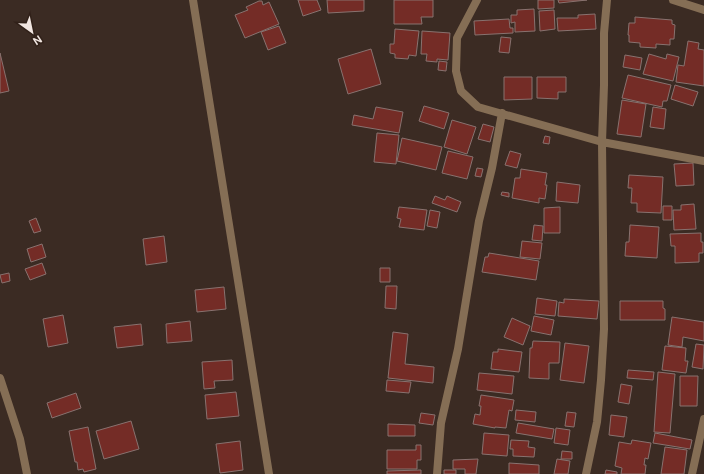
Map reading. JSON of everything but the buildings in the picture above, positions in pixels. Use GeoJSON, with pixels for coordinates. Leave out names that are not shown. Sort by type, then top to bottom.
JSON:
{"type":"FeatureCollection","features":[{"type":"Feature","properties":{"kind":"street"},"geometry":{"type":"LineString","coordinates":[[193,0],[269,474]]}},
{"type":"Feature","properties":{"kind":"street"},"geometry":{"type":"LineString","coordinates":[[477,0],[456,38],[456,71],[461,91],[478,107],[602,142],[704,161]]}},
{"type":"Feature","properties":{"kind":"street"},"geometry":{"type":"LineString","coordinates":[[586,474],[597,422],[604,336],[602,142],[604,33],[607,0]]}},
{"type":"Feature","properties":{"kind":"street"},"geometry":{"type":"LineString","coordinates":[[672,0],[704,10]]}},
{"type":"Feature","properties":{"kind":"street"},"geometry":{"type":"LineString","coordinates":[[437,474],[441,423],[458,349],[479,221],[492,168],[502,113]]}},
{"type":"Feature","properties":{"kind":"street"},"geometry":{"type":"LineString","coordinates":[[0,378],[20,440],[27,474]]}},
{"type":"Feature","properties":{"kind":"street"},"geometry":{"type":"LineString","coordinates":[[692,474],[704,419]]}}]}
